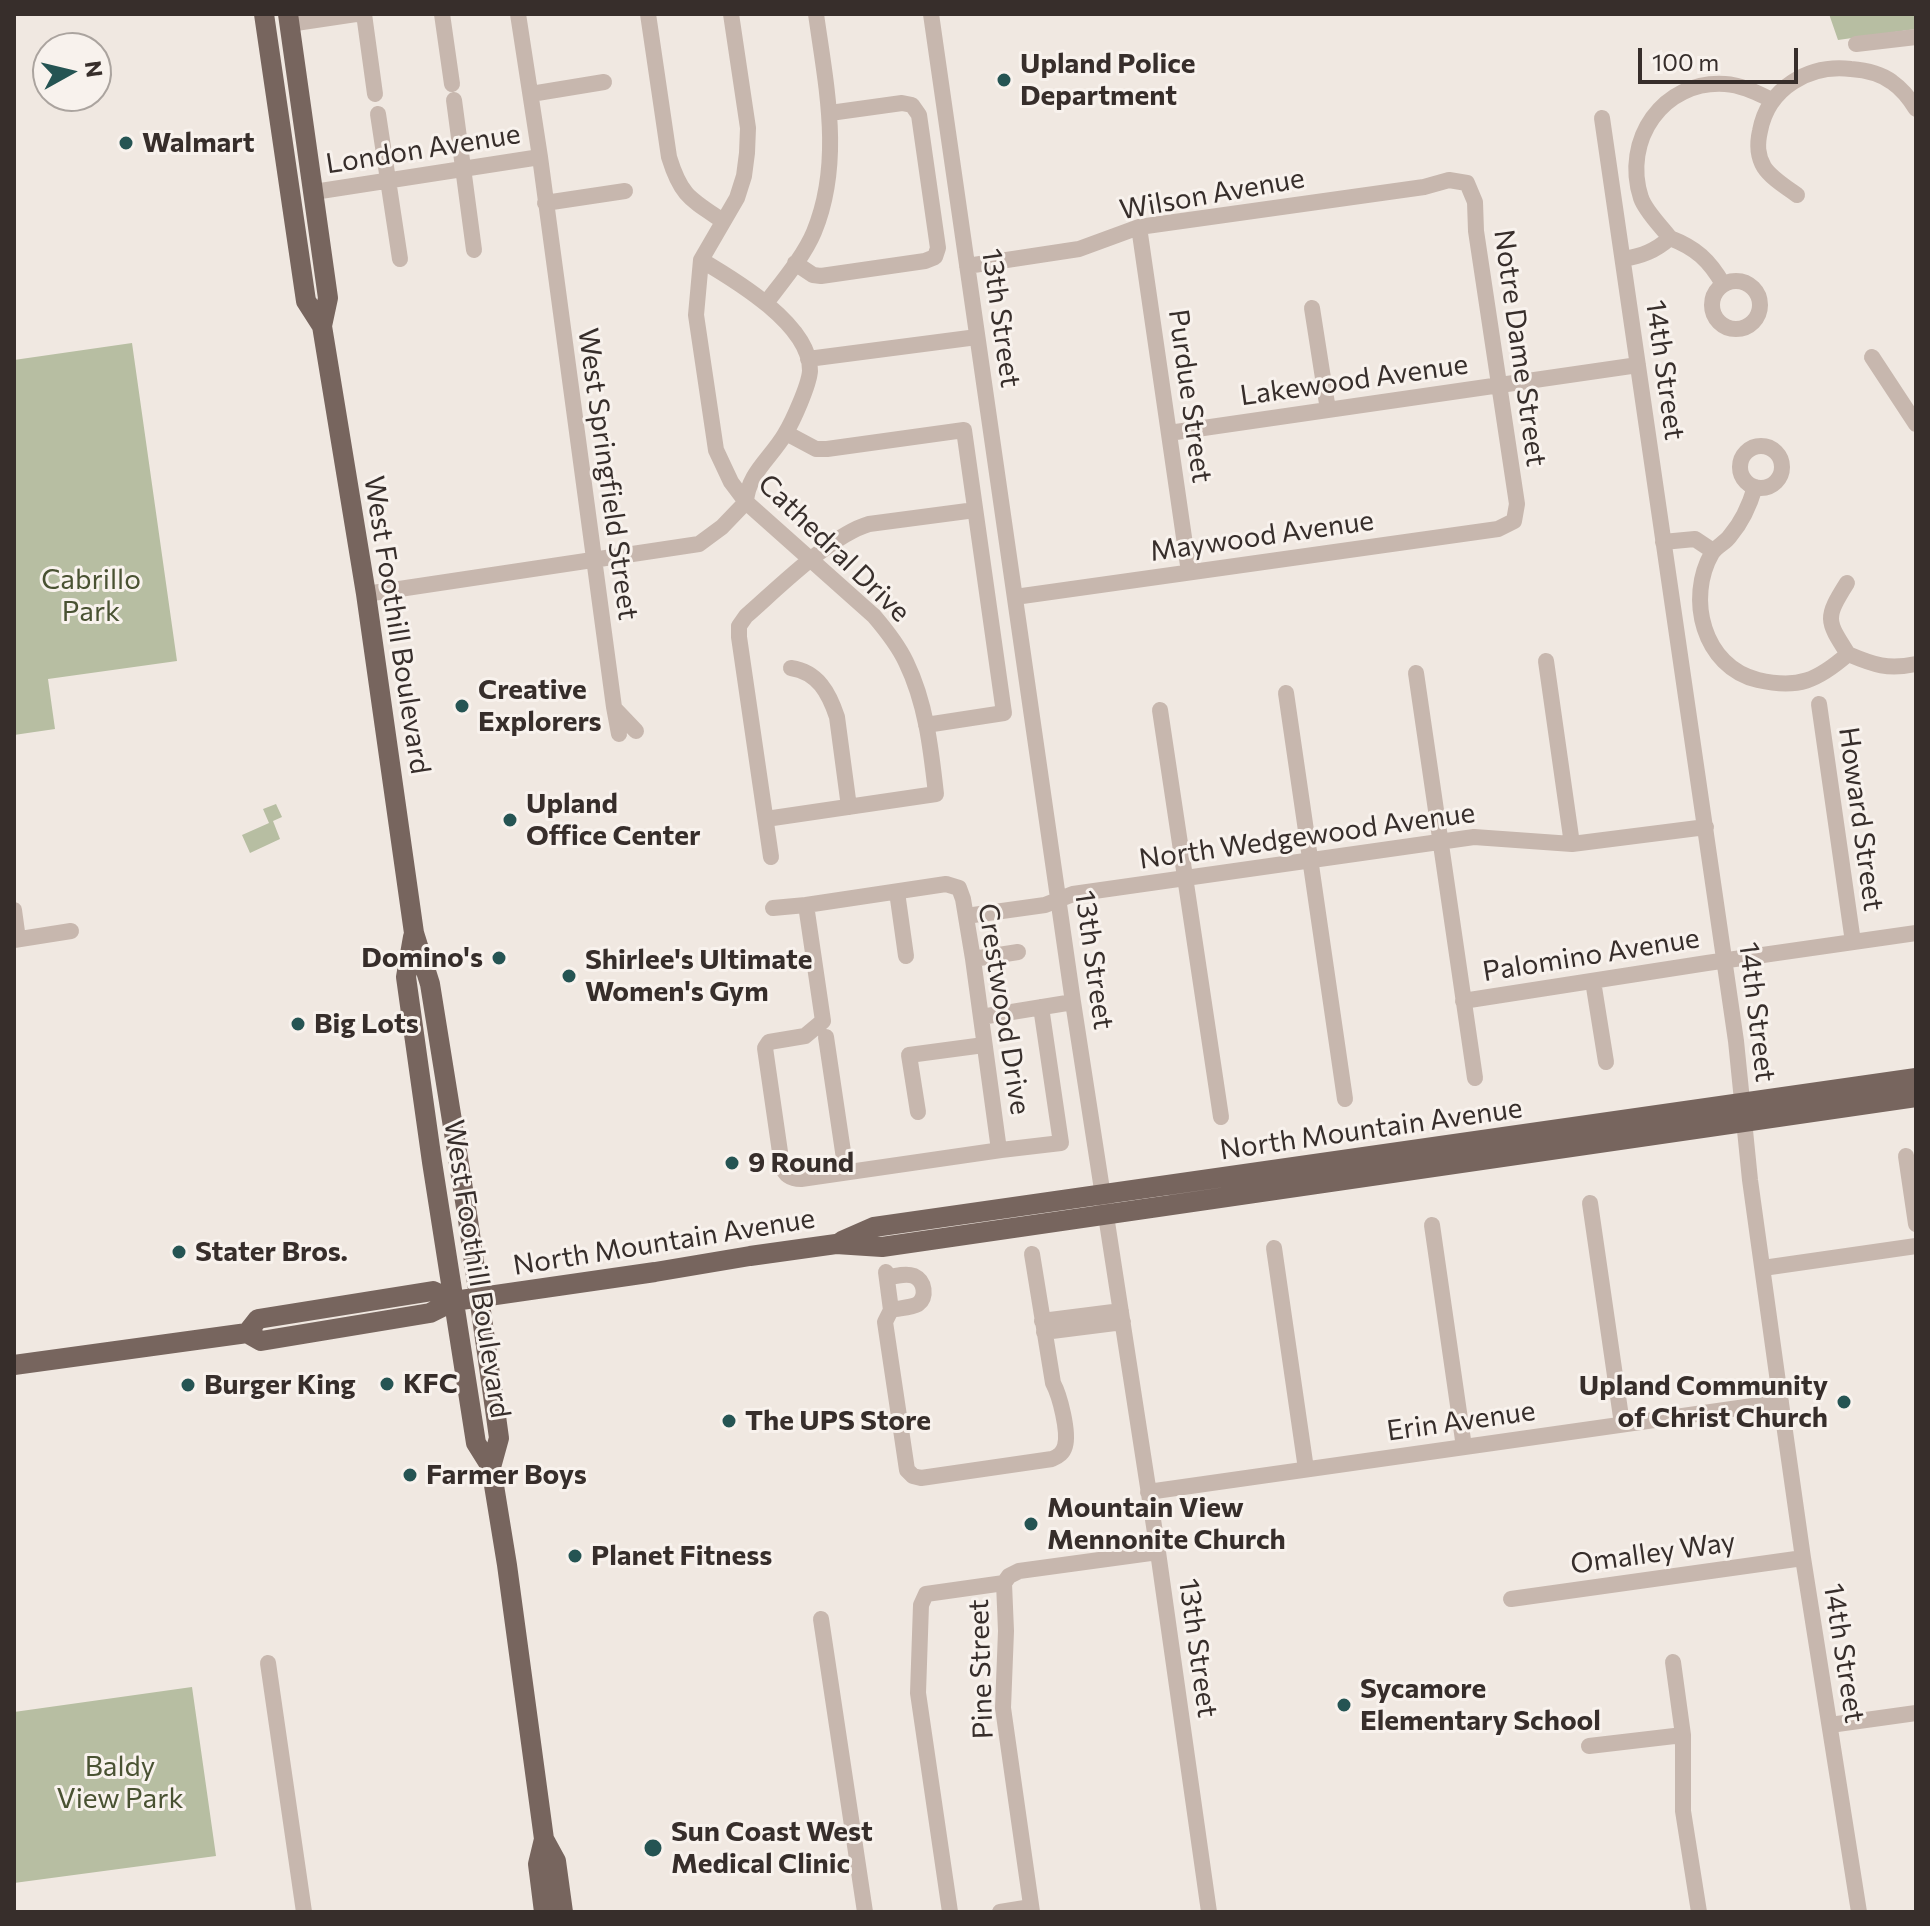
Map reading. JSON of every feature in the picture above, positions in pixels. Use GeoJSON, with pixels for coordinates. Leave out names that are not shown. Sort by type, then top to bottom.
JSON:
{"type":"FeatureCollection","features":[{"type":"Feature","properties":{"kind":"main road","name":"West Foothill Boulevard"},"geometry":{"type":"LineString","coordinates":[[277,18],[301,103],[328,298],[322,326],[366,594],[414,933],[430,984],[479,1297],[499,1438],[491,1467]]}},
{"type":"Feature","properties":{"kind":"main road","name":"West Foothill Boulevard"},"geometry":{"type":"LineString","coordinates":[[277,18],[306,301],[322,326]]}},
{"type":"Feature","properties":{"kind":"main road"},"geometry":{"type":"LineString","coordinates":[[296,225],[306,228],[311,236],[318,277],[327,290]]}},
{"type":"Feature","properties":{"kind":"main road","name":"West Foothill Boulevard"},"geometry":{"type":"LineString","coordinates":[[414,933],[406,977],[432,1162],[476,1443],[491,1467],[544,1839],[556,1861],[563,1912]]}},
{"type":"Feature","properties":{"kind":"main road","name":"North Mountain Avenue"},"geometry":{"type":"LineString","coordinates":[[14,1365],[247,1333],[261,1341],[430,1313],[454,1301],[479,1297],[836,1244],[882,1247],[1104,1205],[1743,1112],[1916,1078]]}},
{"type":"Feature","properties":{"kind":"main road","name":"North Mountain Avenue"},"geometry":{"type":"LineString","coordinates":[[1743,1112],[1916,1097]]}},
{"type":"Feature","properties":{"kind":"main road","name":"West Foothill Boulevard"},"geometry":{"type":"LineString","coordinates":[[544,1839],[538,1864],[544,1912]]}},
{"type":"Feature","properties":{"kind":"street"},"geometry":{"type":"LineString","coordinates":[[277,18],[356,14]]}},
{"type":"Feature","properties":{"kind":"street"},"geometry":{"type":"LineString","coordinates":[[364,14],[375,94]]}},
{"type":"Feature","properties":{"kind":"street"},"geometry":{"type":"LineString","coordinates":[[442,14],[474,250]]}},
{"type":"Feature","properties":{"kind":"street","name":"West Springfield Street"},"geometry":{"type":"LineString","coordinates":[[518,14],[619,734]]}},
{"type":"Feature","properties":{"kind":"street"},"geometry":{"type":"LineString","coordinates":[[648,14],[669,157],[676,180],[689,198],[723,221]]}},
{"type":"Feature","properties":{"kind":"street","name":"Cathedral Drive"},"geometry":{"type":"LineString","coordinates":[[731,14],[748,128],[747,153],[737,198],[701,260],[696,315],[716,450],[731,482],[746,502],[866,609],[889,635],[905,659],[919,691],[926,725],[936,794],[849,807]]}},
{"type":"Feature","properties":{"kind":"street"},"geometry":{"type":"LineString","coordinates":[[766,303],[813,235],[825,198],[830,162],[830,113],[816,14]]}},
{"type":"Feature","properties":{"kind":"street","name":"13th Street"},"geometry":{"type":"LineString","coordinates":[[931,14],[1073,1002],[1158,1552],[1209,1912]]}},
{"type":"Feature","properties":{"kind":"street"},"geometry":{"type":"LineString","coordinates":[[1856,44],[1916,37]]}},
{"type":"Feature","properties":{"kind":"street"},"geometry":{"type":"LineString","coordinates":[[1797,195],[1768,173],[1757,148],[1760,127],[1772,100],[1789,84],[1803,75],[1822,69],[1841,67],[1868,70],[1891,81],[1916,109]]}},
{"type":"Feature","properties":{"kind":"street"},"geometry":{"type":"LineString","coordinates":[[531,94],[604,82]]}},
{"type":"Feature","properties":{"kind":"street"},"geometry":{"type":"LineString","coordinates":[[1723,284],[1703,256],[1687,244],[1670,238],[1642,201],[1636,163],[1638,146],[1656,113],[1679,95],[1697,87],[1725,84],[1742,87],[1772,100]]}},
{"type":"Feature","properties":{"kind":"street"},"geometry":{"type":"LineString","coordinates":[[795,263],[813,275],[821,276],[925,261],[935,257],[938,248],[919,115],[912,105],[902,103],[830,113]]}},
{"type":"Feature","properties":{"kind":"street"},"geometry":{"type":"LineString","coordinates":[[378,114],[400,259]]}},
{"type":"Feature","properties":{"kind":"street","name":"14th Street"},"geometry":{"type":"LineString","coordinates":[[1602,118],[1736,1041],[1750,1180],[1803,1558],[1859,1912]]}},
{"type":"Feature","properties":{"kind":"street","name":"London Avenue"},"geometry":{"type":"LineString","coordinates":[[314,192],[540,157]]}},
{"type":"Feature","properties":{"kind":"street","name":"Wilson Avenue"},"geometry":{"type":"LineString","coordinates":[[967,266],[1079,249],[1139,227],[1424,187],[1449,180],[1467,183]]}},
{"type":"Feature","properties":{"kind":"street","name":"Notre Dame Street"},"geometry":{"type":"LineString","coordinates":[[1467,183],[1475,202],[1476,231],[1517,504],[1514,521]]}},
{"type":"Feature","properties":{"kind":"street"},"geometry":{"type":"LineString","coordinates":[[545,203],[625,191]]}},
{"type":"Feature","properties":{"kind":"street","name":"Purdue Street"},"geometry":{"type":"LineString","coordinates":[[1139,227],[1189,572]]}},
{"type":"Feature","properties":{"kind":"street"},"geometry":{"type":"LineString","coordinates":[[1623,259],[1647,254],[1670,238]]}},
{"type":"Feature","properties":{"kind":"street"},"geometry":{"type":"LineString","coordinates":[[366,594],[699,544],[722,527],[746,502],[747,488],[752,479],[786,433],[808,382],[809,364],[798,339],[783,318],[728,276],[701,260]]}},
{"type":"Feature","properties":{"kind":"street"},"geometry":{"type":"LineString","coordinates":[[1312,308],[1328,410]]}},
{"type":"Feature","properties":{"kind":"street"},"geometry":{"type":"LineString","coordinates":[[809,364],[977,341]]}},
{"type":"Feature","properties":{"kind":"street"},"geometry":{"type":"LineString","coordinates":[[1872,357],[1916,424]]}},
{"type":"Feature","properties":{"kind":"street","name":"Lakewood Avenue"},"geometry":{"type":"LineString","coordinates":[[1169,433],[1638,365]]}},
{"type":"Feature","properties":{"kind":"street"},"geometry":{"type":"LineString","coordinates":[[786,433],[816,449],[827,449],[964,430],[1004,713],[926,725]]}},
{"type":"Feature","properties":{"kind":"street"},"geometry":{"type":"LineString","coordinates":[[1755,487],[1744,516],[1730,537],[1713,551],[1702,580],[1699,603],[1705,632],[1713,647],[1730,666],[1752,678],[1780,685],[1817,677],[1848,654]]}},
{"type":"Feature","properties":{"kind":"street"},"geometry":{"type":"LineString","coordinates":[[771,857],[739,626],[746,616],[810,561],[856,528],[975,510]]}},
{"type":"Feature","properties":{"kind":"street","name":"Maywood Avenue"},"geometry":{"type":"LineString","coordinates":[[1015,597],[1498,529],[1514,521]]}},
{"type":"Feature","properties":{"kind":"street"},"geometry":{"type":"LineString","coordinates":[[1663,542],[1695,539],[1713,551]]}},
{"type":"Feature","properties":{"kind":"street"},"geometry":{"type":"LineString","coordinates":[[1847,583],[1832,607],[1829,619],[1848,654],[1886,667],[1916,664]]}},
{"type":"Feature","properties":{"kind":"street"},"geometry":{"type":"LineString","coordinates":[[1546,661],[1572,844]]}},
{"type":"Feature","properties":{"kind":"street"},"geometry":{"type":"LineString","coordinates":[[766,819],[849,807],[833,706],[813,676],[791,668]]}},
{"type":"Feature","properties":{"kind":"street"},"geometry":{"type":"LineString","coordinates":[[1416,673],[1475,1078]]}},
{"type":"Feature","properties":{"kind":"street"},"geometry":{"type":"LineString","coordinates":[[1286,693],[1345,1099]]}},
{"type":"Feature","properties":{"kind":"street","name":"Howard Street"},"geometry":{"type":"LineString","coordinates":[[1819,704],[1853,942]]}},
{"type":"Feature","properties":{"kind":"street"},"geometry":{"type":"LineString","coordinates":[[614,707],[636,731]]}},
{"type":"Feature","properties":{"kind":"street"},"geometry":{"type":"LineString","coordinates":[[1160,710],[1221,1117]]}},
{"type":"Feature","properties":{"kind":"street","name":"North Wedgewood Avenue"},"geometry":{"type":"LineString","coordinates":[[966,916],[1045,905],[1073,894],[1474,837],[1572,844],[1706,827]]}},
{"type":"Feature","properties":{"kind":"street","name":"Crestwood Drive"},"geometry":{"type":"LineString","coordinates":[[897,892],[946,884],[959,888],[973,959],[999,1150]]}},
{"type":"Feature","properties":{"kind":"street"},"geometry":{"type":"LineString","coordinates":[[773,908],[897,892],[906,956]]}},
{"type":"Feature","properties":{"kind":"street"},"geometry":{"type":"LineString","coordinates":[[806,905],[846,1172]]}},
{"type":"Feature","properties":{"kind":"street"},"geometry":{"type":"LineString","coordinates":[[14,910],[16,940],[71,931]]}},
{"type":"Feature","properties":{"kind":"street","name":"Palomino Avenue"},"geometry":{"type":"LineString","coordinates":[[1463,1001],[1916,933]]}},
{"type":"Feature","properties":{"kind":"street"},"geometry":{"type":"LineString","coordinates":[[973,959],[1018,952]]}},
{"type":"Feature","properties":{"kind":"street"},"geometry":{"type":"LineString","coordinates":[[1593,981],[1606,1062]]}},
{"type":"Feature","properties":{"kind":"street"},"geometry":{"type":"LineString","coordinates":[[981,1017],[1073,1002]]}},
{"type":"Feature","properties":{"kind":"street"},"geometry":{"type":"LineString","coordinates":[[825,1029],[769,1042],[765,1048],[782,1166],[789,1177],[801,1179],[1061,1143],[1041,1007]]}},
{"type":"Feature","properties":{"kind":"street"},"geometry":{"type":"LineString","coordinates":[[918,1112],[909,1055],[984,1045]]}},
{"type":"Feature","properties":{"kind":"street"},"geometry":{"type":"LineString","coordinates":[[1906,1156],[1916,1224]]}},
{"type":"Feature","properties":{"kind":"street"},"geometry":{"type":"LineString","coordinates":[[1590,1203],[1622,1424]]}},
{"type":"Feature","properties":{"kind":"street"},"geometry":{"type":"LineString","coordinates":[[1432,1225],[1464,1447]]}},
{"type":"Feature","properties":{"kind":"street"},"geometry":{"type":"LineString","coordinates":[[1763,1268],[1916,1246]]}},
{"type":"Feature","properties":{"kind":"street"},"geometry":{"type":"LineString","coordinates":[[1274,1248],[1306,1469]]}},
{"type":"Feature","properties":{"kind":"street"},"geometry":{"type":"LineString","coordinates":[[891,1310],[920,1302],[924,1295],[919,1279],[912,1275],[887,1275],[891,1310],[885,1322],[907,1470],[913,1476],[921,1478],[1052,1459],[1061,1454],[1066,1443],[1032,1254]]}},
{"type":"Feature","properties":{"kind":"street"},"geometry":{"type":"LineString","coordinates":[[1043,1327],[1122,1316]]}},
{"type":"Feature","properties":{"kind":"street","name":"Erin Avenue"},"geometry":{"type":"LineString","coordinates":[[1148,1492],[1781,1402]]}},
{"type":"Feature","properties":{"kind":"street","name":"Pine Street"},"geometry":{"type":"LineString","coordinates":[[1031,1910],[1003,1708],[1004,1583],[1019,1571],[1158,1552]]}},
{"type":"Feature","properties":{"kind":"street","name":"Omalley Way"},"geometry":{"type":"LineString","coordinates":[[1511,1599],[1803,1558]]}},
{"type":"Feature","properties":{"kind":"street"},"geometry":{"type":"LineString","coordinates":[[950,1912],[918,1693],[921,1605],[926,1594],[1004,1583]]}},
{"type":"Feature","properties":{"kind":"street"},"geometry":{"type":"LineString","coordinates":[[821,1619],[865,1912]]}},
{"type":"Feature","properties":{"kind":"street"},"geometry":{"type":"LineString","coordinates":[[1673,1662],[1683,1735],[1683,1811],[1699,1912]]}},
{"type":"Feature","properties":{"kind":"street"},"geometry":{"type":"LineString","coordinates":[[268,1663],[304,1912]]}},
{"type":"Feature","properties":{"kind":"street"},"geometry":{"type":"LineString","coordinates":[[1830,1725],[1916,1713]]}},
{"type":"Feature","properties":{"kind":"street"},"geometry":{"type":"LineString","coordinates":[[1589,1746],[1683,1735]]}},
{"type":"Feature","properties":{"kind":"street"},"geometry":{"type":"LineString","coordinates":[[1000,1912],[1031,1910]]}},
{"type":"Feature","properties":{"kind":"green space"},"geometry":{"type":"Polygon","coordinates":[[[1829,14],[1916,14],[1916,29],[1838,40],[1829,14]]]}},
{"type":"Feature","properties":{"kind":"green space","name":"Cabrillo Park"},"geometry":{"type":"Polygon","coordinates":[[[132,343],[177,661],[48,679],[55,729],[14,735],[14,360],[132,343]]]}},
{"type":"Feature","properties":{"kind":"green space"},"geometry":{"type":"Polygon","coordinates":[[[276,804],[282,817],[273,821],[280,839],[250,853],[242,835],[269,823],[263,809],[276,804]]]}},
{"type":"Feature","properties":{"kind":"green space","name":"Baldy View Park"},"geometry":{"type":"Polygon","coordinates":[[[192,1687],[216,1856],[14,1883],[14,1712],[192,1687]]]}},
{"type":"Feature","properties":{"kind":"place","name":"Upland Police Department"},"geometry":{"type":"Point","coordinates":[1004,80]}},
{"type":"Feature","properties":{"kind":"place","name":"Walmart"},"geometry":{"type":"Point","coordinates":[126,143]}},
{"type":"Feature","properties":{"kind":"place","name":"Creative Explorers"},"geometry":{"type":"Point","coordinates":[462,706]}},
{"type":"Feature","properties":{"kind":"place","name":"Upland Office Center"},"geometry":{"type":"Point","coordinates":[510,820]}},
{"type":"Feature","properties":{"kind":"place","name":"Domino's"},"geometry":{"type":"Point","coordinates":[499,958]}},
{"type":"Feature","properties":{"kind":"place","name":"Shirlee's Ultimate Women's Gym"},"geometry":{"type":"Point","coordinates":[569,976]}},
{"type":"Feature","properties":{"kind":"place","name":"Big Lots"},"geometry":{"type":"Point","coordinates":[298,1024]}},
{"type":"Feature","properties":{"kind":"place","name":"9 Round"},"geometry":{"type":"Point","coordinates":[732,1163]}},
{"type":"Feature","properties":{"kind":"place","name":"Stater Bros."},"geometry":{"type":"Point","coordinates":[179,1252]}},
{"type":"Feature","properties":{"kind":"place","name":"KFC"},"geometry":{"type":"Point","coordinates":[387,1384]}},
{"type":"Feature","properties":{"kind":"place","name":"Burger King"},"geometry":{"type":"Point","coordinates":[188,1385]}},
{"type":"Feature","properties":{"kind":"place","name":"Upland Community of Christ Church"},"geometry":{"type":"Point","coordinates":[1844,1402]}},
{"type":"Feature","properties":{"kind":"place","name":"The UPS Store"},"geometry":{"type":"Point","coordinates":[729,1421]}},
{"type":"Feature","properties":{"kind":"place","name":"Farmer Boys"},"geometry":{"type":"Point","coordinates":[410,1475]}},
{"type":"Feature","properties":{"kind":"place","name":"Mountain View Mennonite Church"},"geometry":{"type":"Point","coordinates":[1031,1524]}},
{"type":"Feature","properties":{"kind":"place","name":"Planet Fitness"},"geometry":{"type":"Point","coordinates":[575,1556]}},
{"type":"Feature","properties":{"kind":"place","name":"Sycamore Elementary School"},"geometry":{"type":"Point","coordinates":[1344,1705]}},
{"type":"Feature","properties":{"kind":"place","name":"Sun Coast West Medical Clinic"},"geometry":{"type":"Point","coordinates":[653,1848]}}]}
